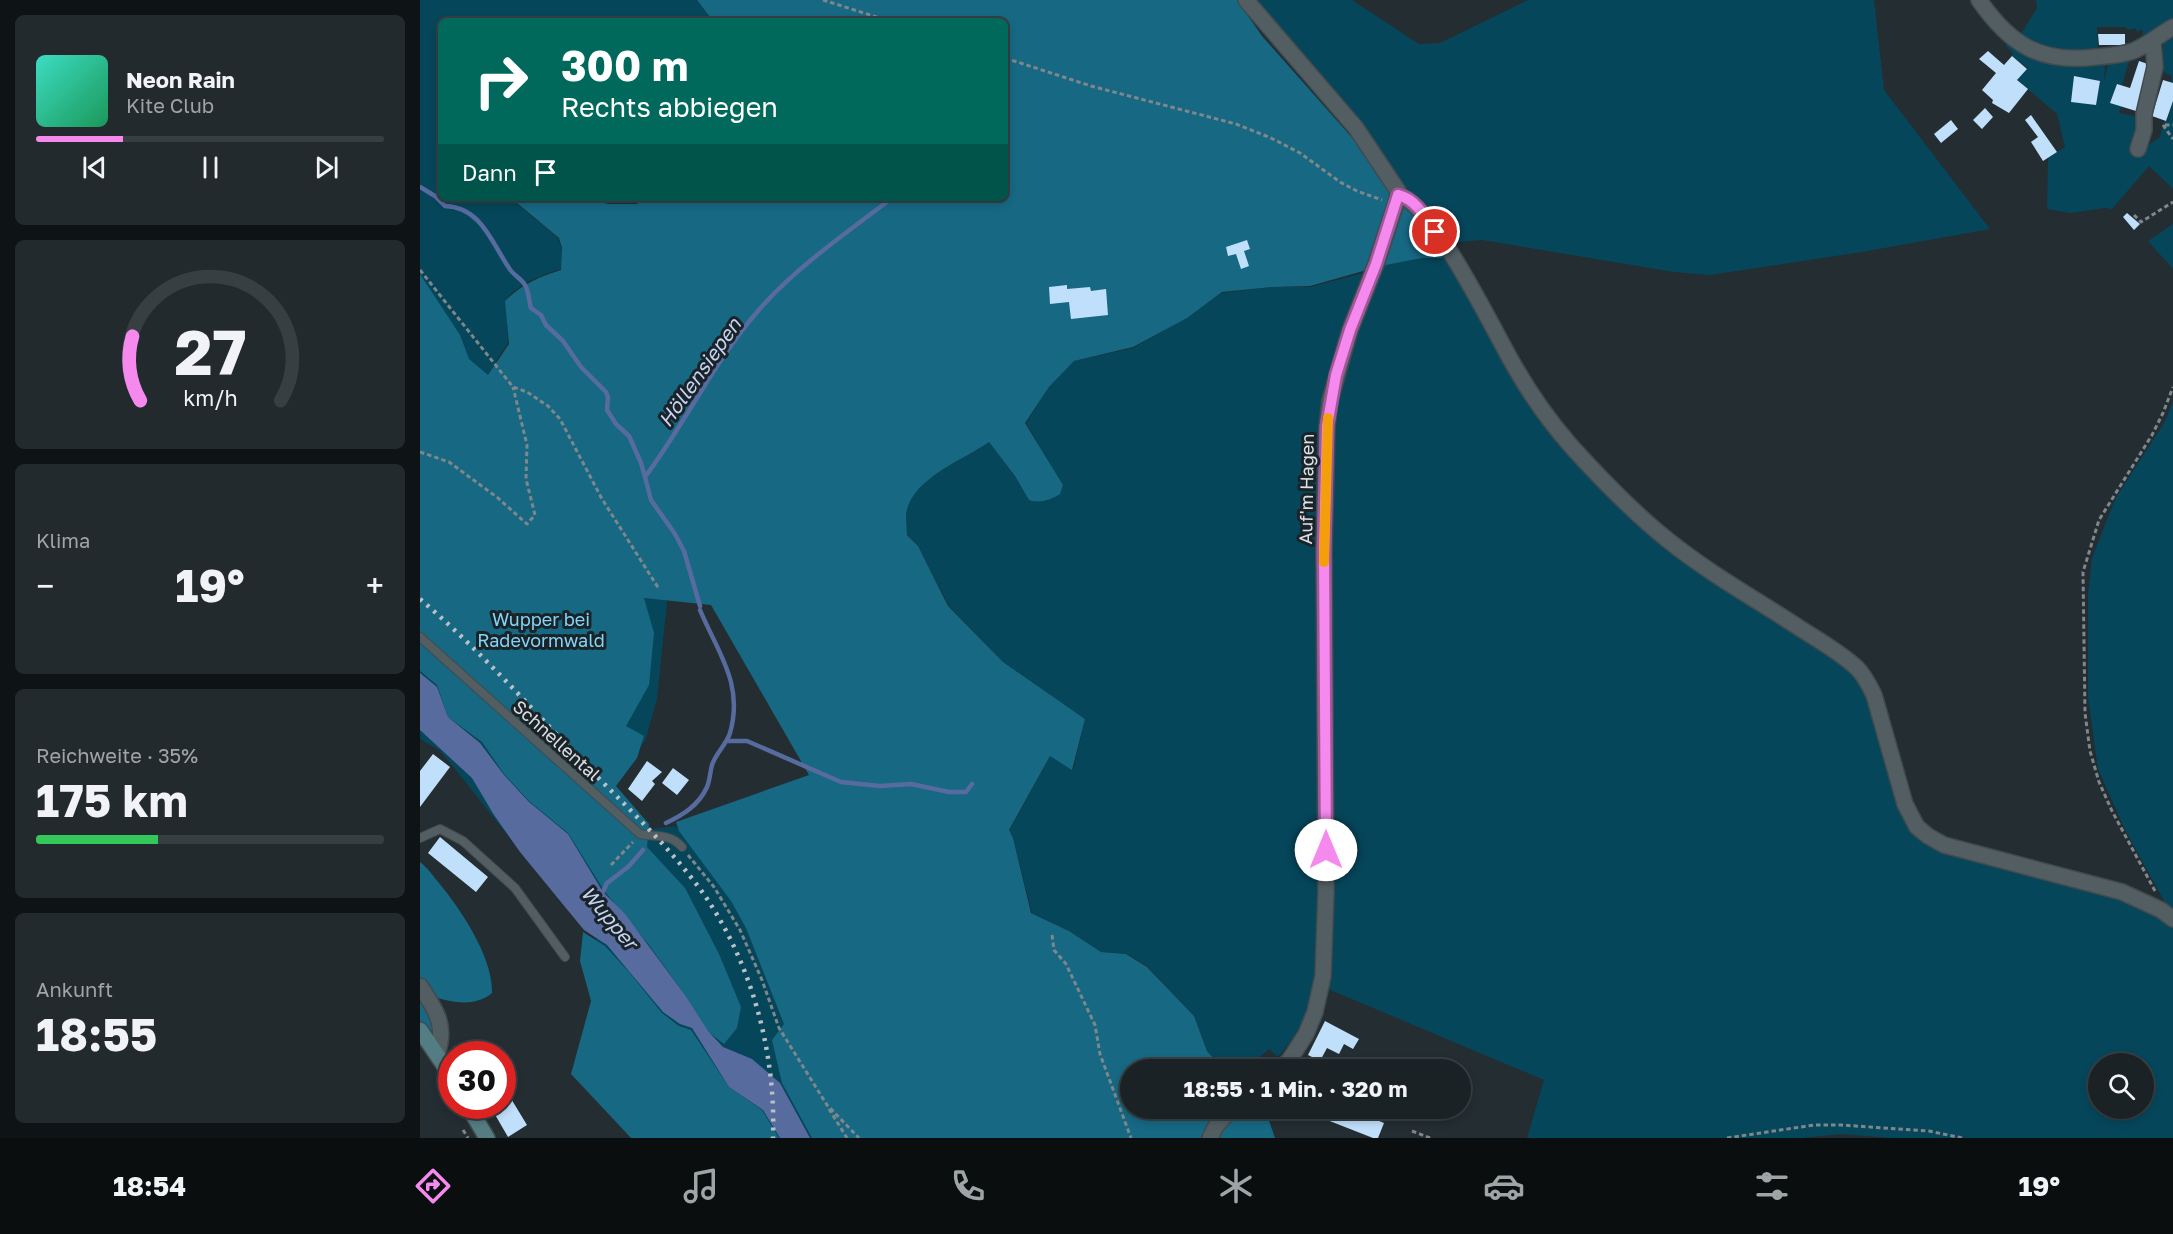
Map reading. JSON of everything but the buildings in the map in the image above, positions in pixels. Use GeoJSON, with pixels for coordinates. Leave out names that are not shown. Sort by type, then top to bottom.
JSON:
{"type":"FeatureCollection","features":[{"type":"Feature","properties":{"kind":"main road"},"geometry":{"type":"LineString","coordinates":[[420,1030],[437,1054]]}},
{"type":"Feature","properties":{"kind":"main road"},"geometry":{"type":"LineString","coordinates":[[476,1119],[487,1138]]}},
{"type":"Feature","properties":{"kind":"street"},"geometry":{"type":"LineString","coordinates":[[1246,0],[1356,128],[1397,186],[1396,201],[1406,197],[1419,209],[1451,252],[1538,405],[1581,456],[1668,540],[1829,648],[1855,667],[1867,680],[1877,706],[1905,804],[1917,827],[1944,845],[2122,892],[2161,910],[2173,920]]}},
{"type":"Feature","properties":{"kind":"street"},"geometry":{"type":"LineString","coordinates":[[1979,0],[1996,24],[2017,41],[2037,52],[2051,56],[2076,58],[2111,56],[2132,51],[2153,41],[2173,27]]}},
{"type":"Feature","properties":{"kind":"street"},"geometry":{"type":"LineString","coordinates":[[2138,149],[2156,68],[2153,41]]}},
{"type":"Feature","properties":{"kind":"street","name":"Auf'm Hagen"},"geometry":{"type":"LineString","coordinates":[[1290,1059],[1306,1034],[1315,1012],[1323,976],[1326,892],[1324,551],[1330,400],[1350,330],[1376,264],[1396,201]]}},
{"type":"Feature","properties":{"kind":"street"},"geometry":{"type":"LineString","coordinates":[[420,986],[441,1027],[443,1038],[437,1054]]}},
{"type":"Feature","properties":{"kind":"street"},"geometry":{"type":"LineString","coordinates":[[1210,1138],[1223,1119]]}},
{"type":"Feature","properties":{"kind":"lane","name":"Schnellental"},"geometry":{"type":"LineString","coordinates":[[420,637],[640,834],[662,835],[676,841],[682,847]]}},
{"type":"Feature","properties":{"kind":"lane"},"geometry":{"type":"LineString","coordinates":[[420,838],[440,829],[463,841],[514,888],[565,957]]}},
{"type":"Feature","properties":{"kind":"path"},"geometry":{"type":"LineString","coordinates":[[823,0],[880,18]]}},
{"type":"Feature","properties":{"kind":"path"},"geometry":{"type":"LineString","coordinates":[[1008,59],[1091,86],[1236,124],[1300,153],[1340,182],[1396,201]]}},
{"type":"Feature","properties":{"kind":"path"},"geometry":{"type":"LineString","coordinates":[[2173,125],[2163,125],[2173,139]]}},
{"type":"Feature","properties":{"kind":"path"},"geometry":{"type":"LineString","coordinates":[[2134,215],[2140,222],[2173,202]]}},
{"type":"Feature","properties":{"kind":"path"},"geometry":{"type":"LineString","coordinates":[[420,270],[513,387],[528,445],[526,479],[535,515],[527,524],[498,498],[449,462],[420,452]]}},
{"type":"Feature","properties":{"kind":"path"},"geometry":{"type":"LineString","coordinates":[[513,387],[527,392],[549,406],[560,419],[602,499],[659,589]]}},
{"type":"Feature","properties":{"kind":"path"},"geometry":{"type":"LineString","coordinates":[[2155,893],[2112,811],[2099,782],[2090,751],[2085,713],[2083,572],[2099,520],[2152,435],[2173,387]]}},
{"type":"Feature","properties":{"kind":"path"},"geometry":{"type":"LineString","coordinates":[[611,866],[633,842]]}},
{"type":"Feature","properties":{"kind":"path"},"geometry":{"type":"LineString","coordinates":[[682,847],[727,906],[758,970],[778,1028],[847,1138]]}},
{"type":"Feature","properties":{"kind":"path"},"geometry":{"type":"LineString","coordinates":[[1052,935],[1054,950],[1066,964],[1095,1025],[1100,1054],[1131,1138]]}},
{"type":"Feature","properties":{"kind":"path"},"geometry":{"type":"LineString","coordinates":[[827,1105],[860,1138]]}},
{"type":"Feature","properties":{"kind":"path"},"geometry":{"type":"LineString","coordinates":[[1727,1138],[1814,1125],[1840,1125],[1929,1131],[1962,1138]]}},
{"type":"Feature","properties":{"kind":"path"},"geometry":{"type":"LineString","coordinates":[[1412,1131],[1431,1138]]}},
{"type":"Feature","properties":{"kind":"green space","name":"Wupper bei Radevormwald"},"geometry":{"type":"Polygon","coordinates":[[[420,0],[697,0],[711,18],[438,18],[438,201],[514,201],[558,238],[562,250],[561,269],[531,280],[506,299],[508,343],[496,361],[651,569],[667,602],[657,699],[645,741],[607,782],[651,829],[675,826],[702,846],[866,1138],[731,1138],[586,950],[596,939],[563,905],[439,750],[420,739],[420,0]]]}},
{"type":"Feature","properties":{"kind":"green space"},"geometry":{"type":"Polygon","coordinates":[[[697,0],[1237,0],[1262,36],[1355,141],[1439,243],[1443,258],[1422,258],[1381,266],[1310,286],[1222,292],[1187,318],[1133,347],[1074,361],[1049,387],[1025,423],[1063,485],[1060,494],[1045,501],[1029,500],[1015,476],[989,442],[927,481],[910,502],[906,515],[907,535],[918,546],[948,606],[1003,662],[1085,719],[1072,770],[1050,756],[1009,830],[1013,838],[1031,913],[1069,931],[1101,952],[1126,954],[1147,967],[1194,1016],[1207,1051],[1214,1059],[1120,1059],[1120,1119],[1268,1119],[1275,1138],[812,1138],[782,1083],[772,1040],[784,1024],[746,928],[731,901],[679,831],[676,822],[809,775],[711,605],[644,598],[654,633],[649,685],[626,726],[644,736],[637,758],[616,786],[649,824],[647,847],[685,888],[719,954],[741,1007],[737,1028],[724,1044],[706,1030],[685,995],[649,945],[605,892],[568,833],[530,802],[504,774],[482,742],[448,717],[437,685],[420,671],[420,274],[460,335],[469,359],[488,375],[509,344],[505,301],[531,282],[561,270],[562,248],[559,238],[515,201],[598,201],[608,204],[637,204],[639,201],[1008,201],[1008,18],[711,18],[697,0]]]}},
{"type":"Feature","properties":{"kind":"green space"},"geometry":{"type":"Polygon","coordinates":[[[1247,0],[1352,0],[1419,44],[1440,43],[1528,0],[1874,0],[1884,90],[1990,229],[1862,252],[1710,275],[1674,272],[1482,240],[1458,242],[1451,248],[1247,0]]]}},
{"type":"Feature","properties":{"kind":"green space"},"geometry":{"type":"Polygon","coordinates":[[[2036,0],[2173,0],[2173,24],[2144,39],[2142,29],[2138,32],[2135,28],[2129,30],[2124,27],[2097,27],[2098,50],[2058,51],[2040,45],[2021,34],[2037,8],[2036,0]]]}},
{"type":"Feature","properties":{"kind":"green space"},"geometry":{"type":"Polygon","coordinates":[[[2173,31],[2173,83],[2171,82],[2172,76],[2161,71],[2164,37],[2173,31]]]}},
{"type":"Feature","properties":{"kind":"green space"},"geometry":{"type":"Polygon","coordinates":[[[2005,38],[2101,60],[2105,65],[2104,81],[2109,60],[2130,58],[2122,85],[2117,84],[2111,103],[2121,106],[2119,113],[2139,117],[2140,132],[2130,153],[2134,155],[2160,137],[2173,101],[2173,189],[2149,166],[2112,209],[2070,213],[2047,209],[2048,158],[2065,147],[2057,114],[2017,80],[2028,68],[2012,56],[2013,53],[2006,46],[2005,38]]]}},
{"type":"Feature","properties":{"kind":"green space"},"geometry":{"type":"Polygon","coordinates":[[[2173,224],[2173,269],[2148,241],[2173,224]]]}},
{"type":"Feature","properties":{"kind":"green space"},"geometry":{"type":"Polygon","coordinates":[[[1447,253],[1504,354],[1619,498],[1865,680],[1896,785],[1928,840],[2098,887],[2173,924],[2173,1138],[1891,1138],[1842,1134],[1801,1138],[1527,1138],[1544,1080],[1328,989],[1331,892],[1329,551],[1333,426],[1340,378],[1381,266],[1422,258],[1443,258],[1447,253]]]}},
{"type":"Feature","properties":{"kind":"green space"},"geometry":{"type":"Polygon","coordinates":[[[1367,272],[1330,372],[1316,973],[1299,1028],[1278,1057],[1269,1049],[1257,1059],[1214,1059],[1207,1051],[1194,1016],[1147,966],[1127,954],[1101,952],[1069,931],[1032,913],[1013,838],[1009,831],[1050,756],[1073,770],[1085,719],[1003,662],[949,606],[918,546],[907,534],[906,515],[910,502],[927,481],[989,442],[1015,476],[1029,500],[1039,502],[1049,500],[1061,491],[1063,486],[1026,423],[1049,387],[1074,361],[1133,348],[1186,318],[1221,293],[1273,287],[1310,287],[1367,272]]]}},
{"type":"Feature","properties":{"kind":"green space"},"geometry":{"type":"Polygon","coordinates":[[[2173,401],[2173,910],[2167,906],[2125,830],[2098,769],[2088,697],[2088,593],[2092,558],[2115,499],[2164,423],[2173,401]]]}},
{"type":"Feature","properties":{"kind":"green space"},"geometry":{"type":"Polygon","coordinates":[[[420,862],[428,869],[466,920],[481,949],[491,979],[492,993],[477,1001],[460,1002],[426,995],[437,1016],[437,1054],[420,1030],[420,862]]]}},
{"type":"Feature","properties":{"kind":"green space"},"geometry":{"type":"Polygon","coordinates":[[[583,932],[605,946],[662,1013],[679,1026],[691,1030],[729,1087],[762,1110],[779,1138],[631,1138],[571,1074],[591,1001],[580,961],[583,932]]]}},
{"type":"Feature","properties":{"kind":"water","name":"Wupper"},"geometry":{"type":"Polygon","coordinates":[[[420,673],[437,687],[448,717],[480,743],[504,775],[529,802],[568,834],[603,892],[625,914],[685,995],[708,1031],[723,1047],[752,1059],[780,1083],[810,1138],[780,1138],[763,1110],[729,1087],[692,1028],[680,1024],[663,1012],[607,945],[584,930],[520,852],[472,778],[420,730],[420,673]]]}},
{"type":"Feature","properties":{"kind":"waterway"},"geometry":{"type":"LineString","coordinates":[[420,187],[438,199]]}},
{"type":"Feature","properties":{"kind":"waterway"},"geometry":{"type":"LineString","coordinates":[[440,201],[445,206],[457,208],[477,219],[511,270],[525,285],[531,308],[541,315],[546,325],[563,341],[581,367],[606,392],[607,410],[616,424],[629,436],[645,477]]}},
{"type":"Feature","properties":{"kind":"waterway","name":"Höllensiepen"},"geometry":{"type":"LineString","coordinates":[[700,606],[684,551],[651,500],[645,477],[732,344],[765,303],[810,261],[888,201]]}},
{"type":"Feature","properties":{"kind":"waterway","name":"Höllensiepen"},"geometry":{"type":"LineString","coordinates":[[666,823],[690,809],[704,793],[714,761],[730,733],[733,715],[734,699],[727,669],[700,610]]}},
{"type":"Feature","properties":{"kind":"waterway"},"geometry":{"type":"LineString","coordinates":[[727,741],[747,741],[841,782],[880,786],[911,784],[949,792],[966,792],[972,784]]}},
{"type":"Feature","properties":{"kind":"waterway","name":"Höllensiepen"},"geometry":{"type":"LineString","coordinates":[[601,896],[607,883],[628,867],[643,850]]}},
{"type":"Feature","properties":{"kind":"railway"},"geometry":{"type":"LineString","coordinates":[[420,599],[480,654],[518,693],[641,821],[703,893],[735,949],[757,1010],[770,1074],[773,1138]]}},
{"type":"Feature","properties":{"kind":"slow traffic"},"geometry":{"type":"LineString","coordinates":[[1324,562],[1328,418]]}},
{"type":"Feature","properties":{"kind":"route"},"geometry":{"type":"LineString","coordinates":[[1326,850],[1324,551],[1327,426],[1330,400],[1350,330],[1376,264],[1398,195],[1406,197],[1419,209],[1435,232]]}}]}
